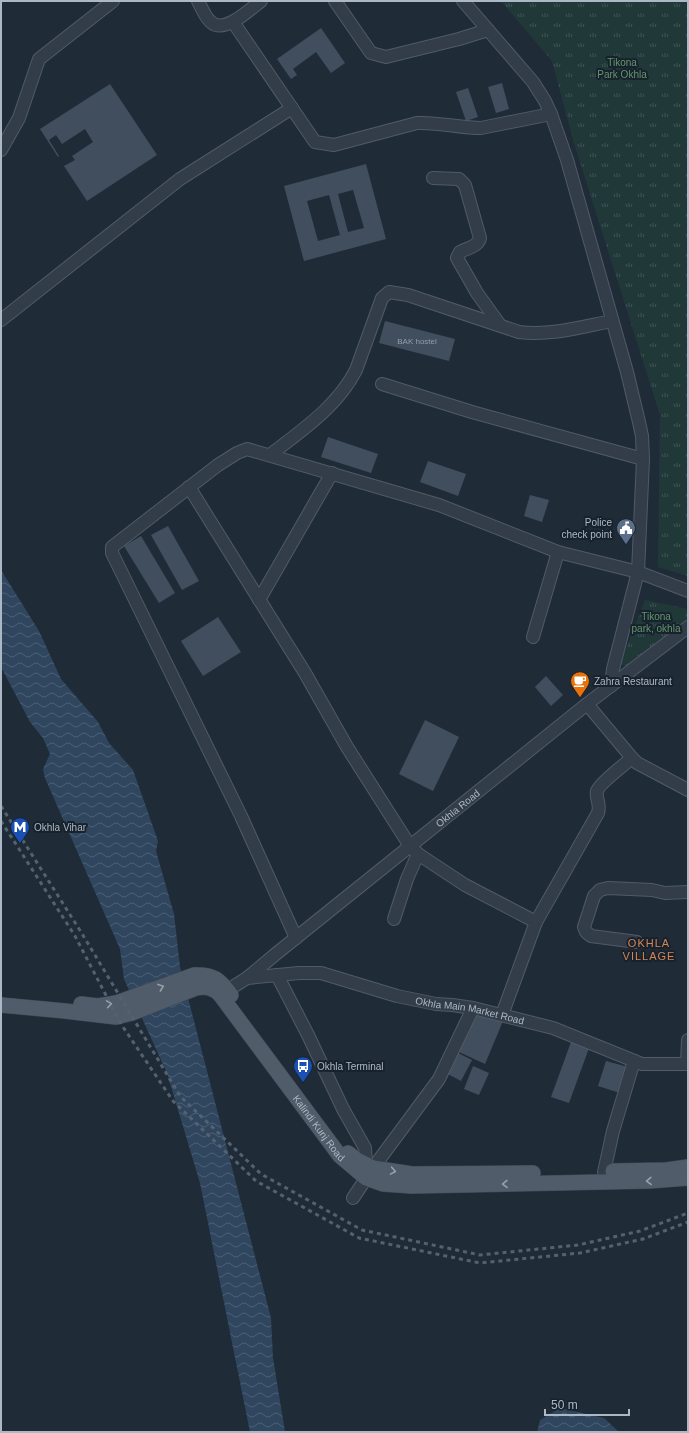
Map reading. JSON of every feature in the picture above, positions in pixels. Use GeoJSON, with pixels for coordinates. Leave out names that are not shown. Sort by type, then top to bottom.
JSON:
{"type":"FeatureCollection","features":[{"type":"Feature","properties":{"kind":"main road","name":"Kalindi Kunj Road"},"geometry":{"type":"LineString","coordinates":[[1,1005],[45,1004],[98,1006],[116,1003],[130,1006],[195,982],[202,974],[217,979],[228,990],[337,1140],[383,1184],[412,1186],[649,1181],[688,1178]]}},
{"type":"Feature","properties":{"kind":"main road","name":"Kalindi Kunj Road"},"geometry":{"type":"LineString","coordinates":[[195,982],[220,994],[340,1156],[368,1170],[412,1174],[604,1172],[666,1170],[688,1167]]}},
{"type":"Feature","properties":{"kind":"main road","name":"Kalindi Kunj Road"},"geometry":{"type":"LineString","coordinates":[[1,997],[45,1004]]}},
{"type":"Feature","properties":{"kind":"street"},"geometry":{"type":"LineString","coordinates":[[1,150],[18,118],[39,59],[113,1]]}},
{"type":"Feature","properties":{"kind":"street"},"geometry":{"type":"LineString","coordinates":[[198,1],[208,18],[212,23],[218,26],[233,22],[261,1]]}},
{"type":"Feature","properties":{"kind":"street"},"geometry":{"type":"LineString","coordinates":[[335,1],[372,53],[386,57],[459,39],[488,30]]}},
{"type":"Feature","properties":{"kind":"street"},"geometry":{"type":"LineString","coordinates":[[463,1],[532,82],[545,101],[551,114],[567,160],[627,372],[639,422],[642,436],[643,459],[638,572],[612,669],[610,686]]}},
{"type":"Feature","properties":{"kind":"street"},"geometry":{"type":"LineString","coordinates":[[233,22],[315,142],[334,145],[417,123],[481,128],[551,114]]}},
{"type":"Feature","properties":{"kind":"street"},"geometry":{"type":"LineString","coordinates":[[1,320],[180,180],[292,108]]}},
{"type":"Feature","properties":{"kind":"street"},"geometry":{"type":"LineString","coordinates":[[433,178],[459,179],[465,185],[480,238],[478,244],[458,253],[457,258],[477,293],[500,325]]}},
{"type":"Feature","properties":{"kind":"street"},"geometry":{"type":"LineString","coordinates":[[270,455],[315,420],[338,396],[352,377],[356,370],[382,298],[389,292],[408,295],[520,332],[535,334],[547,334],[612,321]]}},
{"type":"Feature","properties":{"kind":"street"},"geometry":{"type":"LineString","coordinates":[[382,384],[472,412],[643,459]]}},
{"type":"Feature","properties":{"kind":"street"},"geometry":{"type":"LineString","coordinates":[[296,938],[241,816],[111,551],[112,547],[218,465],[242,450],[247,449],[439,505],[558,552],[638,572],[688,591]]}},
{"type":"Feature","properties":{"kind":"street"},"geometry":{"type":"LineString","coordinates":[[259,600],[332,473]]}},
{"type":"Feature","properties":{"kind":"street"},"geometry":{"type":"LineString","coordinates":[[189,487],[305,673],[347,747],[414,850],[465,885],[536,922]]}},
{"type":"Feature","properties":{"kind":"street"},"geometry":{"type":"LineString","coordinates":[[534,637],[558,552]]}},
{"type":"Feature","properties":{"kind":"street","name":"Okhla Road"},"geometry":{"type":"LineString","coordinates":[[228,990],[247,978],[296,938],[414,850],[587,704],[688,627]]}},
{"type":"Feature","properties":{"kind":"street"},"geometry":{"type":"LineString","coordinates":[[587,704],[632,758],[649,770],[688,790]]}},
{"type":"Feature","properties":{"kind":"street"},"geometry":{"type":"LineString","coordinates":[[502,1015],[536,922],[598,813],[600,806],[597,796],[598,789],[632,758]]}},
{"type":"Feature","properties":{"kind":"street"},"geometry":{"type":"LineString","coordinates":[[394,919],[407,879],[414,850]]}},
{"type":"Feature","properties":{"kind":"street"},"geometry":{"type":"LineString","coordinates":[[637,942],[590,936],[586,932],[584,927],[594,896],[598,891],[608,888],[652,890],[665,893],[688,892]]}},
{"type":"Feature","properties":{"kind":"street","name":"Okhla Main Market Road"},"geometry":{"type":"LineString","coordinates":[[247,978],[320,973],[397,996],[436,1004],[473,1008],[553,1028],[596,1044],[634,1061],[650,1064],[688,1064]]}},
{"type":"Feature","properties":{"kind":"street"},"geometry":{"type":"LineString","coordinates":[[277,975],[352,1127],[365,1148],[368,1170]]}},
{"type":"Feature","properties":{"kind":"street"},"geometry":{"type":"LineString","coordinates":[[353,1198],[368,1170],[439,1079],[473,1008]]}},
{"type":"Feature","properties":{"kind":"street"},"geometry":{"type":"LineString","coordinates":[[688,1040],[688,1064]]}},
{"type":"Feature","properties":{"kind":"street"},"geometry":{"type":"LineString","coordinates":[[604,1172],[613,1131],[634,1061]]}},
{"type":"Feature","properties":{"kind":"green space","name":"Tikona Park Okhla"},"geometry":{"type":"Polygon","coordinates":[[[501,1],[688,2],[688,576],[658,567],[660,415],[574,143],[552,61],[501,1]]]}},
{"type":"Feature","properties":{"kind":"green space","name":"Tikona park, okhla"},"geometry":{"type":"Polygon","coordinates":[[[645,600],[688,609],[688,618],[632,669],[620,664],[645,600]]]}},
{"type":"Feature","properties":{"kind":"water"},"geometry":{"type":"Polygon","coordinates":[[[1,570],[39,631],[61,679],[98,722],[109,743],[133,770],[158,841],[156,851],[174,914],[180,967],[271,1318],[273,1358],[285,1432],[250,1432],[200,1183],[167,1073],[124,979],[120,949],[45,778],[43,769],[50,754],[43,738],[30,722],[1,667],[1,570]]]}},
{"type":"Feature","properties":{"kind":"water"},"geometry":{"type":"Polygon","coordinates":[[[560,1408],[604,1418],[619,1432],[537,1432],[540,1420],[560,1408]]]}},
{"type":"Feature","properties":{"kind":"building"},"geometry":{"type":"Polygon","coordinates":[[[321,28],[345,63],[331,73],[316,52],[293,69],[297,75],[291,79],[277,59],[321,28]]]}},
{"type":"Feature","properties":{"kind":"building"},"geometry":{"type":"Polygon","coordinates":[[[502,83],[509,109],[496,113],[488,87],[502,83]]]}},
{"type":"Feature","properties":{"kind":"building"},"geometry":{"type":"Polygon","coordinates":[[[110,84],[157,155],[87,201],[64,166],[75,160],[72,156],[93,142],[85,129],[62,144],[56,135],[49,140],[59,156],[58,157],[40,129],[110,84]]]}},
{"type":"Feature","properties":{"kind":"building"},"geometry":{"type":"Polygon","coordinates":[[[468,88],[478,117],[466,121],[456,92],[468,88]]]}},
{"type":"Feature","properties":{"kind":"building"},"geometry":{"type":"Polygon","coordinates":[[[366,164],[386,239],[304,261],[284,186],[366,164]],[[353,190],[338,194],[348,232],[364,228],[353,190]],[[329,195],[307,201],[318,241],[340,235],[329,195]]]}},
{"type":"Feature","properties":{"kind":"building"},"geometry":{"type":"Polygon","coordinates":[[[385,321],[455,339],[449,361],[379,343],[385,321]]]}},
{"type":"Feature","properties":{"kind":"building"},"geometry":{"type":"Polygon","coordinates":[[[328,437],[378,454],[371,473],[321,457],[328,437]]]}},
{"type":"Feature","properties":{"kind":"building"},"geometry":{"type":"Polygon","coordinates":[[[428,461],[466,474],[458,496],[420,482],[428,461]]]}},
{"type":"Feature","properties":{"kind":"building"},"geometry":{"type":"Polygon","coordinates":[[[530,495],[549,500],[542,522],[524,516],[530,495]]]}},
{"type":"Feature","properties":{"kind":"building"},"geometry":{"type":"Polygon","coordinates":[[[168,526],[199,581],[182,590],[151,535],[168,526]]]}},
{"type":"Feature","properties":{"kind":"building"},"geometry":{"type":"Polygon","coordinates":[[[141,536],[175,593],[159,603],[124,546],[141,536]]]}},
{"type":"Feature","properties":{"kind":"building"},"geometry":{"type":"Polygon","coordinates":[[[218,617],[241,652],[203,676],[181,641],[218,617]]]}},
{"type":"Feature","properties":{"kind":"building"},"geometry":{"type":"Polygon","coordinates":[[[546,676],[563,695],[551,706],[535,687],[546,676]]]}},
{"type":"Feature","properties":{"kind":"building"},"geometry":{"type":"Polygon","coordinates":[[[425,720],[459,737],[433,791],[399,774],[425,720]]]}},
{"type":"Feature","properties":{"kind":"building"},"geometry":{"type":"Polygon","coordinates":[[[477,1010],[503,1021],[485,1064],[459,1052],[477,1010]]]}},
{"type":"Feature","properties":{"kind":"building"},"geometry":{"type":"Polygon","coordinates":[[[571,1042],[589,1048],[569,1103],[551,1097],[571,1042]]]}},
{"type":"Feature","properties":{"kind":"building"},"geometry":{"type":"Polygon","coordinates":[[[458,1053],[472,1060],[461,1081],[446,1073],[458,1053]]]}},
{"type":"Feature","properties":{"kind":"building"},"geometry":{"type":"Polygon","coordinates":[[[606,1061],[628,1067],[620,1093],[598,1086],[606,1061]]]}},
{"type":"Feature","properties":{"kind":"building"},"geometry":{"type":"Polygon","coordinates":[[[473,1066],[489,1073],[479,1095],[464,1089],[473,1066]]]}},
{"type":"Feature","properties":{"kind":"railway"},"geometry":{"type":"LineString","coordinates":[[1,806],[81,932],[180,1096],[261,1174],[362,1230],[480,1255],[578,1245],[640,1231],[688,1213]]}},
{"type":"Feature","properties":{"kind":"railway"},"geometry":{"type":"LineString","coordinates":[[1,821],[75,936],[121,1024],[173,1101],[256,1181],[359,1238],[480,1263],[580,1253],[643,1239],[688,1222]]}},
{"type":"Feature","properties":{"kind":"place","name":"Police check point"},"geometry":{"type":"Point","coordinates":[626,545]}},
{"type":"Feature","properties":{"kind":"place","name":"Zahra Restaurant"},"geometry":{"type":"Point","coordinates":[580,698]}},
{"type":"Feature","properties":{"kind":"place","name":"Okhla Vihar"},"geometry":{"type":"Point","coordinates":[20,844]}},
{"type":"Feature","properties":{"kind":"place","name":"Okhla Terminal"},"geometry":{"type":"Point","coordinates":[303,1083]}},
{"type":"Feature","properties":{"kind":"district","name":"OKHLA VILLAGE"},"geometry":{"type":"Point","coordinates":[649,949]}}]}
